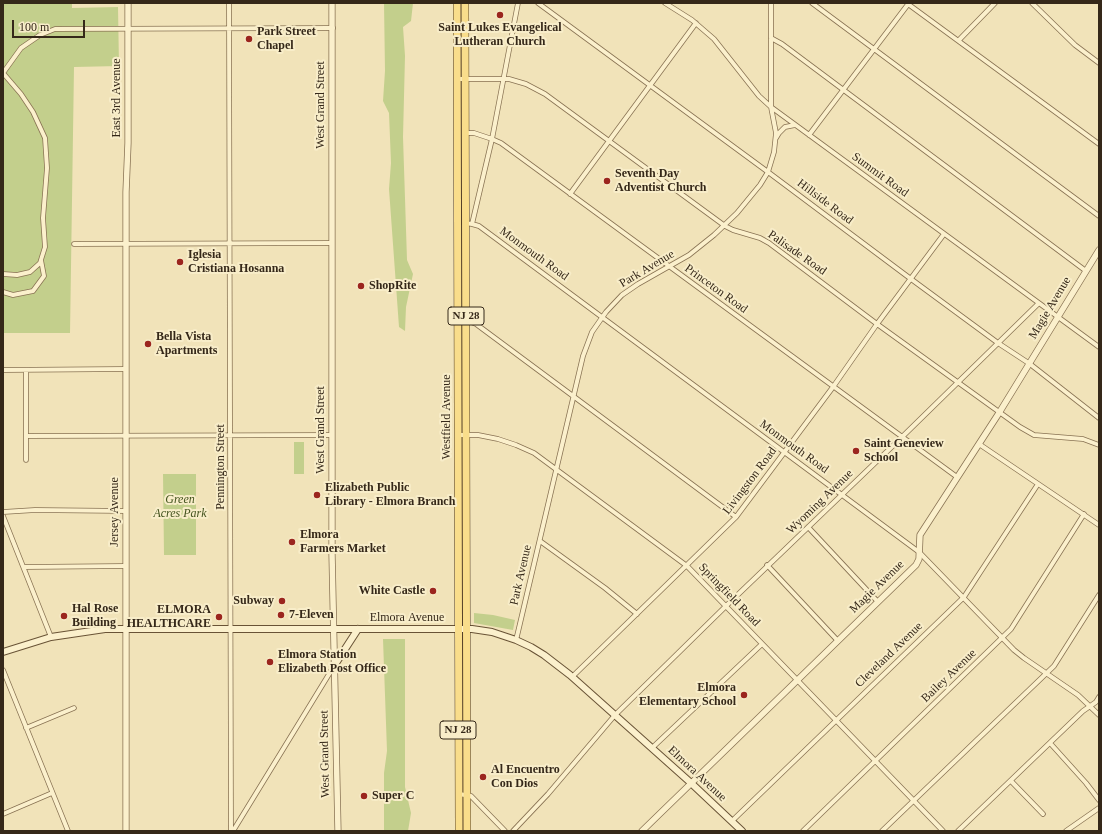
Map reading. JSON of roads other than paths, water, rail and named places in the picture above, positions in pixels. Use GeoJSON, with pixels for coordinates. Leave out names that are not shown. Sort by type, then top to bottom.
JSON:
{"type":"FeatureCollection","features":[{"type":"Feature","properties":{"kind":"main road","name":"Westfield Avenue"},"geometry":{"type":"LineString","coordinates":[[457,3],[459,831]]}},
{"type":"Feature","properties":{"kind":"main road","name":"Westfield Avenue"},"geometry":{"type":"LineString","coordinates":[[465,3],[466,132],[469,223],[466,322],[467,831]]}},
{"type":"Feature","properties":{"kind":"main road"},"geometry":{"type":"LineString","coordinates":[[458,533],[466,533]]}},
{"type":"Feature","properties":{"kind":"main road","name":"Elmora Avenue"},"geometry":{"type":"LineString","coordinates":[[3,652],[52,636],[105,629],[466,629],[488,631],[516,640],[544,655],[572,677],[691,782],[742,831]]}},
{"type":"Feature","properties":{"kind":"main road"},"geometry":{"type":"LineString","coordinates":[[334,666],[358,629]]}},
{"type":"Feature","properties":{"kind":"main road"},"geometry":{"type":"LineString","coordinates":[[458,724],[466,724]]}},
{"type":"Feature","properties":{"kind":"street","name":"East 3rd Avenue"},"geometry":{"type":"LineString","coordinates":[[126,192],[128,143],[128,3]]}},
{"type":"Feature","properties":{"kind":"street","name":"Pennington Street"},"geometry":{"type":"LineString","coordinates":[[229,3],[232,831]]}},
{"type":"Feature","properties":{"kind":"street","name":"West Grand Street"},"geometry":{"type":"LineString","coordinates":[[332,3],[333,629],[338,831]]}},
{"type":"Feature","properties":{"kind":"street"},"geometry":{"type":"LineString","coordinates":[[469,223],[492,139],[518,3]]}},
{"type":"Feature","properties":{"kind":"street","name":"Hillside Road"},"geometry":{"type":"LineString","coordinates":[[538,3],[768,172],[910,279],[998,343],[1030,364],[1099,418]]}},
{"type":"Feature","properties":{"kind":"street","name":"Park Avenue"},"geometry":{"type":"LineString","coordinates":[[516,640],[573,396],[587,344],[602,317],[622,295],[696,250],[725,226],[760,185],[768,172],[774,152],[775,140],[775,124],[771,107],[771,3]]}},
{"type":"Feature","properties":{"kind":"street"},"geometry":{"type":"LineString","coordinates":[[812,3],[1099,216]]}},
{"type":"Feature","properties":{"kind":"street"},"geometry":{"type":"LineString","coordinates":[[959,40],[995,3]]}},
{"type":"Feature","properties":{"kind":"street"},"geometry":{"type":"LineString","coordinates":[[1032,3],[1075,45],[1099,63]]}},
{"type":"Feature","properties":{"kind":"street","name":"Summit Road"},"geometry":{"type":"LineString","coordinates":[[668,4],[696,23],[714,39],[759,96],[771,107],[1057,318],[1099,347]]}},
{"type":"Feature","properties":{"kind":"street"},"geometry":{"type":"LineString","coordinates":[[809,135],[908,4],[1099,144]]}},
{"type":"Feature","properties":{"kind":"street"},"geometry":{"type":"LineString","coordinates":[[570,194],[696,23]]}},
{"type":"Feature","properties":{"kind":"street"},"geometry":{"type":"LineString","coordinates":[[3,274],[17,275],[30,272],[40,262],[45,247],[43,218],[47,168],[45,138],[34,112],[3,73],[21,48],[40,34],[55,29],[332,28]]}},
{"type":"Feature","properties":{"kind":"street"},"geometry":{"type":"LineString","coordinates":[[771,38],[782,44],[1086,271]]}},
{"type":"Feature","properties":{"kind":"street","name":"Palisade Road"},"geometry":{"type":"LineString","coordinates":[[457,79],[504,79],[522,83],[545,94],[725,226],[760,238],[769,243],[877,324],[1020,427],[1034,434],[1083,439],[1099,445]]}},
{"type":"Feature","properties":{"kind":"street"},"geometry":{"type":"LineString","coordinates":[[775,140],[782,130],[789,126],[795,125]]}},
{"type":"Feature","properties":{"kind":"street","name":"Princeton Road"},"geometry":{"type":"LineString","coordinates":[[458,133],[474,133],[501,143],[901,438],[957,477]]}},
{"type":"Feature","properties":{"kind":"street","name":"Jersey Avenue"},"geometry":{"type":"LineString","coordinates":[[126,192],[126,831]]}},
{"type":"Feature","properties":{"kind":"street","name":"Monmouth Road"},"geometry":{"type":"LineString","coordinates":[[458,223],[469,223],[479,226],[919,552],[1024,658],[1078,695],[1099,715]]}},
{"type":"Feature","properties":{"kind":"street","name":"Livingston Road"},"geometry":{"type":"LineString","coordinates":[[572,677],[736,517],[944,234]]}},
{"type":"Feature","properties":{"kind":"street"},"geometry":{"type":"LineString","coordinates":[[74,244],[332,243]]}},
{"type":"Feature","properties":{"kind":"street","name":"Magie Avenue"},"geometry":{"type":"LineString","coordinates":[[642,831],[916,565],[919,559],[920,535],[1030,364],[1099,250]]}},
{"type":"Feature","properties":{"kind":"street"},"geometry":{"type":"LineString","coordinates":[[3,292],[13,295],[33,291],[44,276],[41,259]]}},
{"type":"Feature","properties":{"kind":"street","name":"Wyoming Avenue"},"geometry":{"type":"LineString","coordinates":[[513,831],[548,794],[615,715],[767,565],[901,438],[1038,304]]}},
{"type":"Feature","properties":{"kind":"street"},"geometry":{"type":"LineString","coordinates":[[458,323],[466,322],[476,324],[736,517]]}},
{"type":"Feature","properties":{"kind":"street"},"geometry":{"type":"LineString","coordinates":[[3,370],[126,369]]}},
{"type":"Feature","properties":{"kind":"street"},"geometry":{"type":"LineString","coordinates":[[26,370],[26,460]]}},
{"type":"Feature","properties":{"kind":"street"},"geometry":{"type":"LineString","coordinates":[[26,436],[332,435]]}},
{"type":"Feature","properties":{"kind":"street","name":"Springfield Road"},"geometry":{"type":"LineString","coordinates":[[458,435],[485,436],[516,445],[534,454],[687,566],[943,831]]}},
{"type":"Feature","properties":{"kind":"street"},"geometry":{"type":"LineString","coordinates":[[978,444],[1099,525]]}},
{"type":"Feature","properties":{"kind":"street","name":"Cleveland Avenue"},"geometry":{"type":"LineString","coordinates":[[732,821],[964,597],[1038,484]]}},
{"type":"Feature","properties":{"kind":"street"},"geometry":{"type":"LineString","coordinates":[[3,512],[35,510],[126,511]]}},
{"type":"Feature","properties":{"kind":"street","name":"Bailey Avenue"},"geometry":{"type":"LineString","coordinates":[[803,831],[1011,629],[1084,514]]}},
{"type":"Feature","properties":{"kind":"street"},"geometry":{"type":"LineString","coordinates":[[3,516],[52,636]]}},
{"type":"Feature","properties":{"kind":"street"},"geometry":{"type":"LineString","coordinates":[[808,527],[878,602]]}},
{"type":"Feature","properties":{"kind":"street"},"geometry":{"type":"LineString","coordinates":[[540,541],[605,588],[637,614]]}},
{"type":"Feature","properties":{"kind":"street"},"geometry":{"type":"LineString","coordinates":[[767,565],[838,641]]}},
{"type":"Feature","properties":{"kind":"street"},"geometry":{"type":"LineString","coordinates":[[24,567],[126,566]]}},
{"type":"Feature","properties":{"kind":"street"},"geometry":{"type":"LineString","coordinates":[[882,831],[1054,666],[1099,595]]}},
{"type":"Feature","properties":{"kind":"street"},"geometry":{"type":"LineString","coordinates":[[652,748],[762,644]]}},
{"type":"Feature","properties":{"kind":"street"},"geometry":{"type":"LineString","coordinates":[[232,831],[334,666]]}},
{"type":"Feature","properties":{"kind":"street"},"geometry":{"type":"LineString","coordinates":[[3,670],[68,831]]}},
{"type":"Feature","properties":{"kind":"street"},"geometry":{"type":"LineString","coordinates":[[958,831],[1083,711],[1096,702],[1099,697]]}},
{"type":"Feature","properties":{"kind":"street"},"geometry":{"type":"LineString","coordinates":[[26,728],[74,708]]}},
{"type":"Feature","properties":{"kind":"street"},"geometry":{"type":"LineString","coordinates":[[1050,743],[1086,783],[1099,800]]}},
{"type":"Feature","properties":{"kind":"street"},"geometry":{"type":"LineString","coordinates":[[1011,781],[1043,814]]}},
{"type":"Feature","properties":{"kind":"street"},"geometry":{"type":"LineString","coordinates":[[3,814],[52,793]]}},
{"type":"Feature","properties":{"kind":"street"},"geometry":{"type":"LineString","coordinates":[[458,794],[467,794],[472,797],[506,831]]}},
{"type":"Feature","properties":{"kind":"street"},"geometry":{"type":"LineString","coordinates":[[1066,831],[1099,808]]}},
{"type":"Feature","properties":{"kind":"place","name":"Saint Lukes Evangelical Lutheran Church"},"geometry":{"type":"Point","coordinates":[500,15]}},
{"type":"Feature","properties":{"kind":"place","name":"Park Street Chapel"},"geometry":{"type":"Point","coordinates":[249,39]}},
{"type":"Feature","properties":{"kind":"place","name":"Seventh Day Adventist Church"},"geometry":{"type":"Point","coordinates":[607,181]}},
{"type":"Feature","properties":{"kind":"place","name":"Iglesia Cristiana Hosanna"},"geometry":{"type":"Point","coordinates":[180,262]}},
{"type":"Feature","properties":{"kind":"place","name":"ShopRite"},"geometry":{"type":"Point","coordinates":[361,286]}},
{"type":"Feature","properties":{"kind":"place","name":"Bella Vista Apartments"},"geometry":{"type":"Point","coordinates":[148,344]}},
{"type":"Feature","properties":{"kind":"place","name":"Saint Geneview School"},"geometry":{"type":"Point","coordinates":[856,451]}},
{"type":"Feature","properties":{"kind":"place","name":"Elizabeth Public Library - Elmora Branch"},"geometry":{"type":"Point","coordinates":[317,495]}},
{"type":"Feature","properties":{"kind":"place","name":"Elmora Farmers Market"},"geometry":{"type":"Point","coordinates":[292,542]}},
{"type":"Feature","properties":{"kind":"place","name":"White Castle"},"geometry":{"type":"Point","coordinates":[433,591]}},
{"type":"Feature","properties":{"kind":"place","name":"Subway"},"geometry":{"type":"Point","coordinates":[282,601]}},
{"type":"Feature","properties":{"kind":"place","name":"7-Eleven"},"geometry":{"type":"Point","coordinates":[281,615]}},
{"type":"Feature","properties":{"kind":"place","name":"Hal Rose Building"},"geometry":{"type":"Point","coordinates":[64,616]}},
{"type":"Feature","properties":{"kind":"place","name":"ELMORA HEALTHCARE"},"geometry":{"type":"Point","coordinates":[219,617]}},
{"type":"Feature","properties":{"kind":"place","name":"Elmora Station Elizabeth Post Office"},"geometry":{"type":"Point","coordinates":[270,662]}},
{"type":"Feature","properties":{"kind":"place","name":"Elmora Elementary School"},"geometry":{"type":"Point","coordinates":[744,695]}},
{"type":"Feature","properties":{"kind":"place","name":"Al Encuentro Con Dios"},"geometry":{"type":"Point","coordinates":[483,777]}},
{"type":"Feature","properties":{"kind":"place","name":"Super C"},"geometry":{"type":"Point","coordinates":[364,796]}},
{"type":"Feature","properties":{"kind":"park label","name":"Green Acres Park"},"geometry":{"type":"Point","coordinates":[180,507]}}]}
